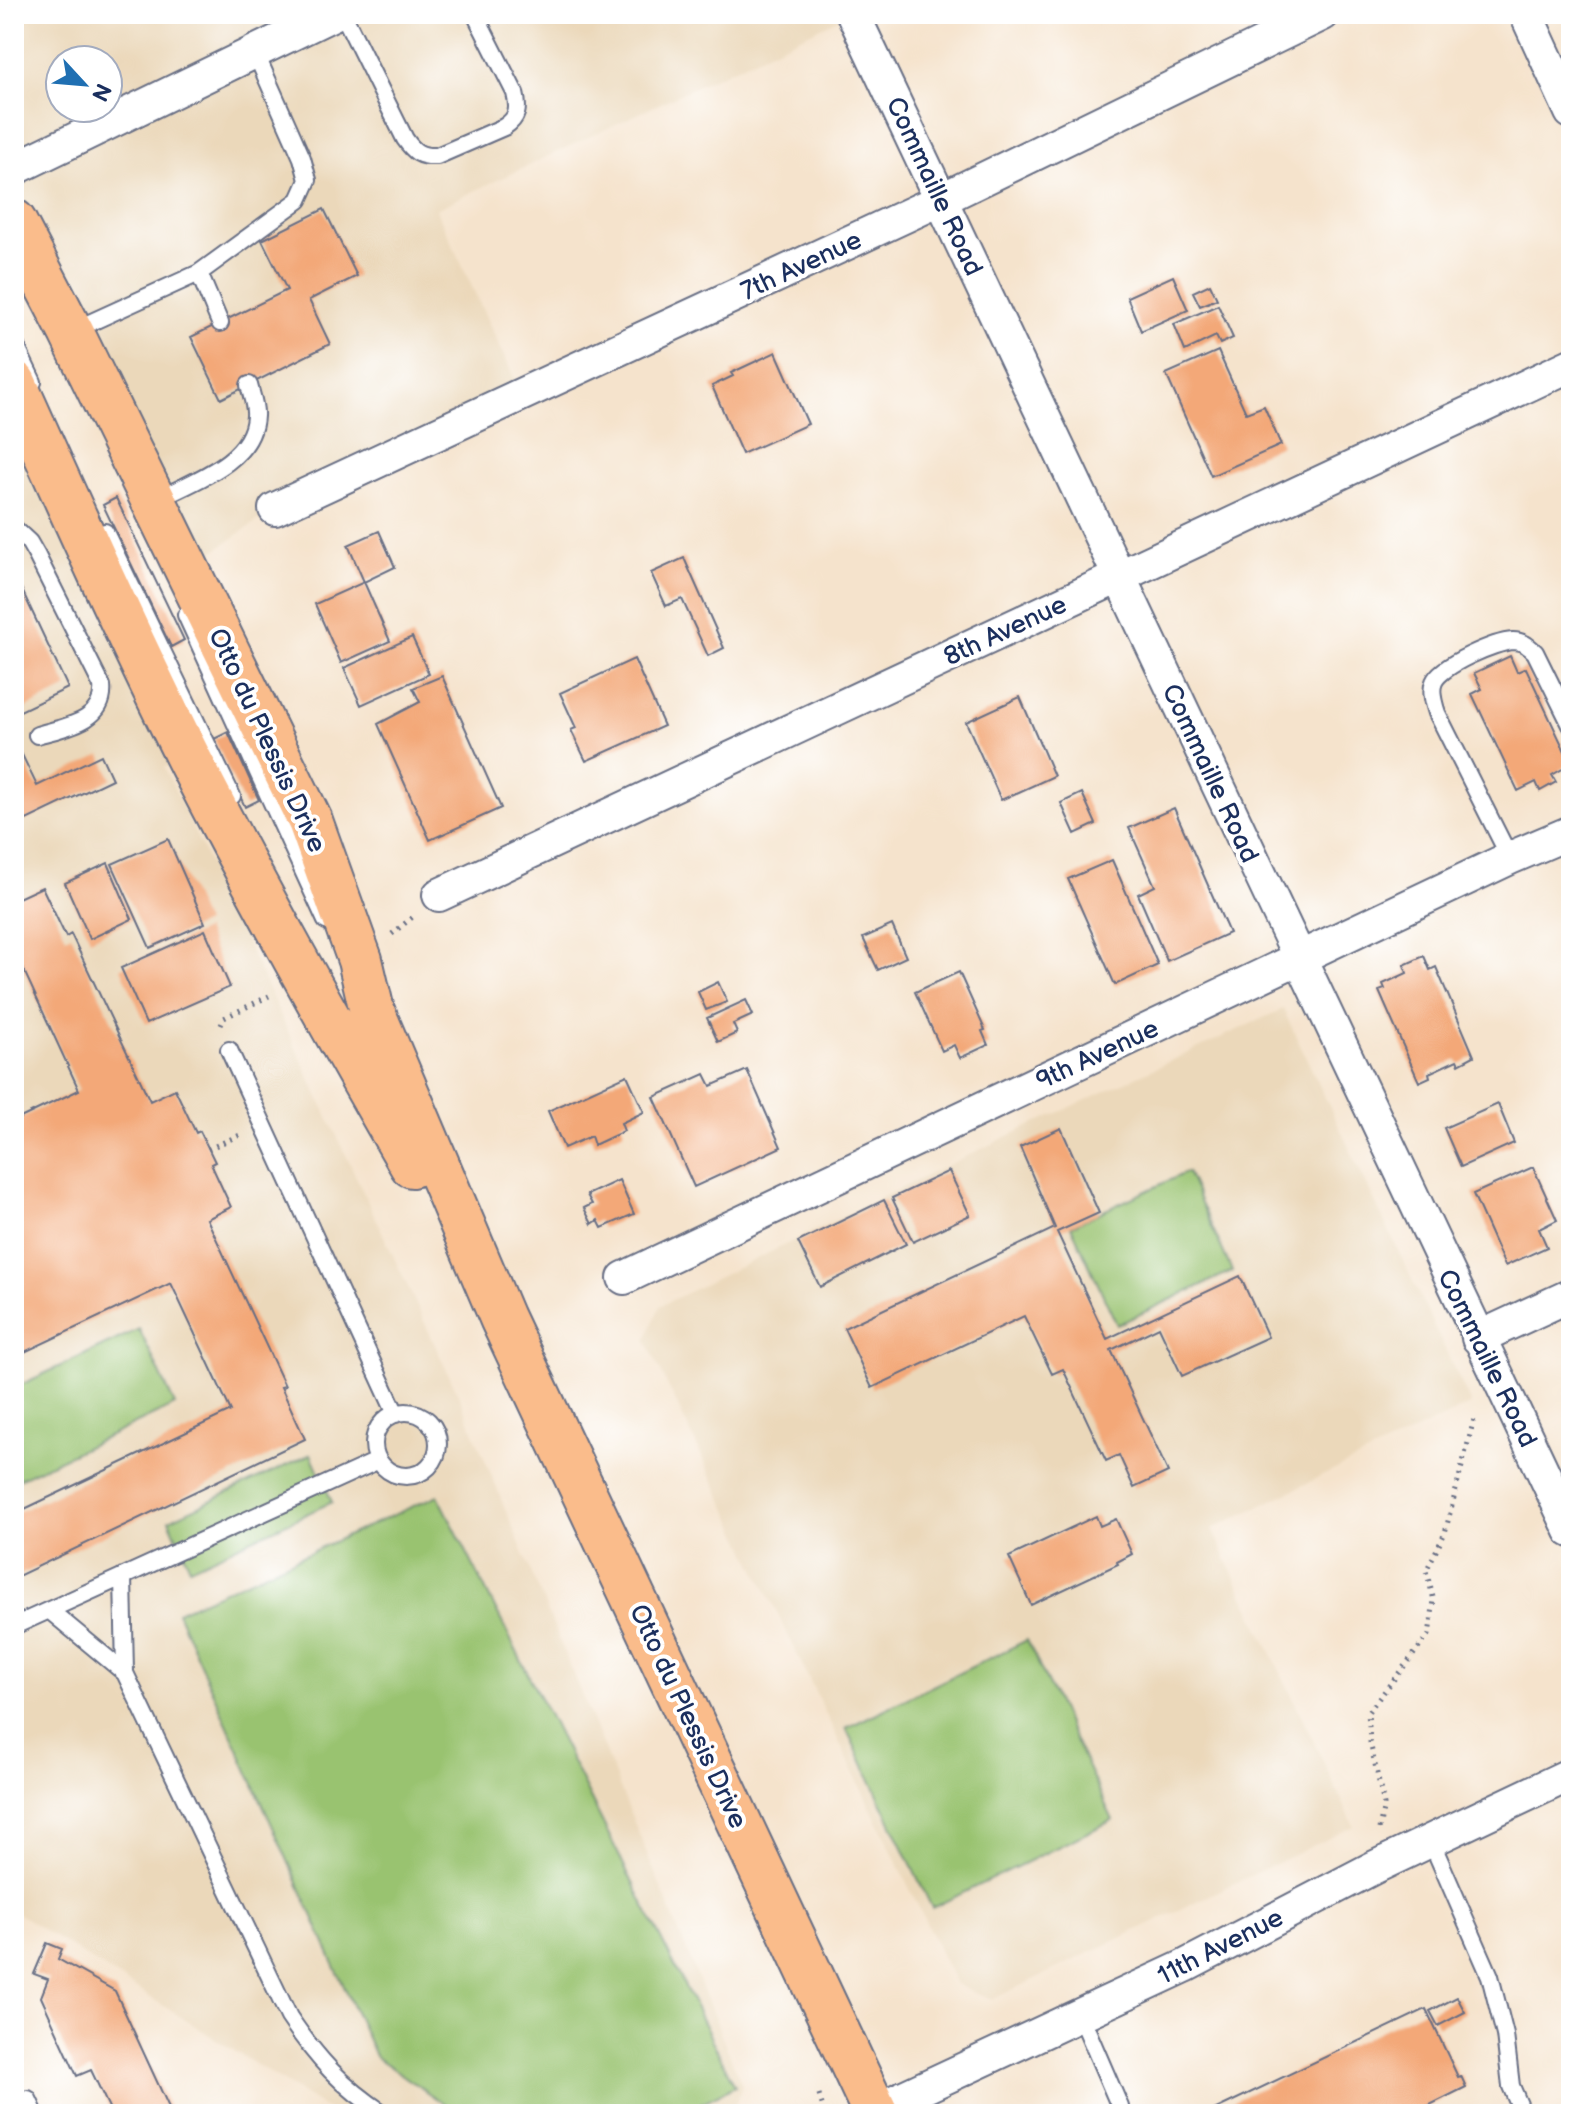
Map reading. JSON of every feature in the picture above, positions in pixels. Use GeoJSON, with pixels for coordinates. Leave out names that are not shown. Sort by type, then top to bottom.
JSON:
{"type":"FeatureCollection","features":[{"type":"Feature","properties":{"kind":"main road","name":"Otto du Plessis Drive"},"geometry":{"type":"LineString","coordinates":[[14,222],[59,327],[154,502],[310,821],[360,960],[372,1011],[502,1318],[873,2113]]}},
{"type":"Feature","properties":{"kind":"main road","name":"Otto du Plessis Drive"},"geometry":{"type":"LineString","coordinates":[[27,389],[97,568],[191,762],[337,1036],[502,1318]]}},
{"type":"Feature","properties":{"kind":"street"},"geometry":{"type":"LineString","coordinates":[[14,169],[333,14]]}},
{"type":"Feature","properties":{"kind":"street","name":"Commaille Road"},"geometry":{"type":"LineString","coordinates":[[853,14],[1571,1531]]}},
{"type":"Feature","properties":{"kind":"street","name":"7th Avenue"},"geometry":{"type":"LineString","coordinates":[[275,509],[942,199],[1323,14]]}},
{"type":"Feature","properties":{"kind":"street"},"geometry":{"type":"LineString","coordinates":[[1526,14],[1571,112]]}},
{"type":"Feature","properties":{"kind":"street","name":"8th Avenue"},"geometry":{"type":"LineString","coordinates":[[439,895],[1571,365]]}},
{"type":"Feature","properties":{"kind":"street","name":"9th Avenue"},"geometry":{"type":"LineString","coordinates":[[624,1278],[1510,858],[1571,832]]}},
{"type":"Feature","properties":{"kind":"street"},"geometry":{"type":"LineString","coordinates":[[1478,1338],[1571,1295]]}},
{"type":"Feature","properties":{"kind":"street","name":"11th Avenue"},"geometry":{"type":"LineString","coordinates":[[873,2113],[1185,1966],[1373,1868],[1571,1774]]}},
{"type":"Feature","properties":{"kind":"lane"},"geometry":{"type":"LineString","coordinates":[[343,14],[405,139],[418,154],[425,157],[437,156],[504,127],[517,114],[515,93],[475,14]]}},
{"type":"Feature","properties":{"kind":"lane"},"geometry":{"type":"LineString","coordinates":[[14,239],[34,295],[59,327],[199,273],[299,200],[308,180],[302,158],[255,52]]}},
{"type":"Feature","properties":{"kind":"lane"},"geometry":{"type":"LineString","coordinates":[[199,273],[220,323]]}},
{"type":"Feature","properties":{"kind":"lane"},"geometry":{"type":"LineString","coordinates":[[14,342],[27,389]]}},
{"type":"Feature","properties":{"kind":"lane"},"geometry":{"type":"LineString","coordinates":[[154,502],[230,461],[251,436],[256,414],[249,385]]}},
{"type":"Feature","properties":{"kind":"lane"},"geometry":{"type":"LineString","coordinates":[[96,514],[237,807]]}},
{"type":"Feature","properties":{"kind":"lane"},"geometry":{"type":"LineString","coordinates":[[14,528],[29,542],[37,556],[102,686],[104,696],[100,708],[87,719],[37,735]]}},
{"type":"Feature","properties":{"kind":"lane"},"geometry":{"type":"LineString","coordinates":[[178,599],[308,888],[372,1011]]}},
{"type":"Feature","properties":{"kind":"lane"},"geometry":{"type":"LineString","coordinates":[[1510,858],[1437,713],[1433,701],[1434,682],[1444,669],[1498,643],[1516,640],[1535,652],[1571,725]]}},
{"type":"Feature","properties":{"kind":"lane"},"geometry":{"type":"LineString","coordinates":[[261,861],[337,1036]]}},
{"type":"Feature","properties":{"kind":"lane"},"geometry":{"type":"LineString","coordinates":[[229,1050],[396,1414]]}},
{"type":"Feature","properties":{"kind":"lane"},"geometry":{"type":"LineString","coordinates":[[417,1413],[430,1422],[438,1435],[438,1451],[431,1465],[419,1475],[403,1477],[388,1472],[377,1461],[373,1446],[376,1430],[387,1418],[396,1414],[417,1413]]}},
{"type":"Feature","properties":{"kind":"lane"},"geometry":{"type":"LineString","coordinates":[[14,1626],[377,1461]]}},
{"type":"Feature","properties":{"kind":"lane"},"geometry":{"type":"LineString","coordinates":[[123,1576],[125,1673],[289,2017],[315,2056],[351,2092],[384,2114]]}},
{"type":"Feature","properties":{"kind":"lane"},"geometry":{"type":"LineString","coordinates":[[49,1610],[125,1673]]}},
{"type":"Feature","properties":{"kind":"lane"},"geometry":{"type":"LineString","coordinates":[[1431,1841],[1490,1976],[1505,2035],[1511,2086],[1523,2114]]}},
{"type":"Feature","properties":{"kind":"lane"},"geometry":{"type":"LineString","coordinates":[[1080,2014],[1120,2107],[1120,2114]]}},
{"type":"Feature","properties":{"kind":"path"},"geometry":{"type":"LineString","coordinates":[[360,960],[439,895]]}},
{"type":"Feature","properties":{"kind":"path"},"geometry":{"type":"LineString","coordinates":[[229,1050],[220,1030],[224,1018],[306,978]]}},
{"type":"Feature","properties":{"kind":"path"},"geometry":{"type":"LineString","coordinates":[[1373,1868],[1384,1805],[1370,1742],[1368,1712],[1429,1635],[1434,1600],[1426,1571],[1445,1533],[1476,1405]]}},
{"type":"Feature","properties":{"kind":"shaded area"},"geometry":{"type":"Polygon","coordinates":[[[14,14],[849,14],[436,209],[522,395],[275,509],[176,577],[14,222],[14,14]]]}},
{"type":"Feature","properties":{"kind":"shaded area"},"geometry":{"type":"Polygon","coordinates":[[[14,383],[191,762],[164,767],[458,1394],[742,2085],[733,2114],[334,2114],[14,1911],[14,383]]]}},
{"type":"Feature","properties":{"kind":"shaded area"},"geometry":{"type":"Polygon","coordinates":[[[1283,1009],[1471,1404],[1212,1529],[1354,1826],[993,1999],[956,1985],[646,1340],[660,1306],[1006,1137],[1283,1009]]]}},
{"type":"Feature","properties":{"kind":"green space"},"geometry":{"type":"Polygon","coordinates":[[[1187,1172],[1232,1271],[1117,1325],[1071,1226],[1187,1172]]]}},
{"type":"Feature","properties":{"kind":"green space"},"geometry":{"type":"Polygon","coordinates":[[[139,1329],[175,1405],[19,1479],[14,1468],[14,1388],[139,1329]]]}},
{"type":"Feature","properties":{"kind":"green space"},"geometry":{"type":"Polygon","coordinates":[[[311,1454],[332,1502],[190,1568],[169,1520],[311,1454]]]}},
{"type":"Feature","properties":{"kind":"green space"},"geometry":{"type":"Polygon","coordinates":[[[438,1495],[735,2086],[680,2114],[459,2114],[375,2056],[177,1612],[438,1495]]]}},
{"type":"Feature","properties":{"kind":"green space"},"geometry":{"type":"Polygon","coordinates":[[[1027,1640],[1113,1820],[932,1908],[846,1728],[1027,1640]]]}},
{"type":"Feature","properties":{"kind":"building"},"geometry":{"type":"Polygon","coordinates":[[[324,209],[357,276],[309,300],[330,344],[221,399],[191,337],[287,290],[262,240],[324,209]]]}},
{"type":"Feature","properties":{"kind":"building"},"geometry":{"type":"Polygon","coordinates":[[[1173,276],[1188,310],[1141,331],[1127,297],[1173,276]]]}},
{"type":"Feature","properties":{"kind":"building"},"geometry":{"type":"Polygon","coordinates":[[[1210,284],[1217,299],[1200,306],[1193,292],[1210,284]]]}},
{"type":"Feature","properties":{"kind":"building"},"geometry":{"type":"Polygon","coordinates":[[[1218,305],[1233,338],[1220,344],[1216,336],[1185,351],[1174,324],[1218,305]]]}},
{"type":"Feature","properties":{"kind":"building"},"geometry":{"type":"Polygon","coordinates":[[[1218,351],[1246,413],[1264,406],[1281,445],[1211,476],[1166,374],[1218,351]]]}},
{"type":"Feature","properties":{"kind":"building"},"geometry":{"type":"Polygon","coordinates":[[[776,352],[808,424],[742,454],[712,386],[733,376],[731,373],[776,352]]]}},
{"type":"Feature","properties":{"kind":"building"},"geometry":{"type":"Polygon","coordinates":[[[116,498],[184,640],[171,647],[103,505],[116,498]]]}},
{"type":"Feature","properties":{"kind":"building"},"geometry":{"type":"Polygon","coordinates":[[[379,531],[395,567],[364,582],[348,545],[379,531]]]}},
{"type":"Feature","properties":{"kind":"building"},"geometry":{"type":"Polygon","coordinates":[[[684,558],[724,648],[708,656],[682,599],[666,606],[651,573],[684,558]]]}},
{"type":"Feature","properties":{"kind":"building"},"geometry":{"type":"Polygon","coordinates":[[[14,573],[68,688],[14,714],[14,573]]]}},
{"type":"Feature","properties":{"kind":"building"},"geometry":{"type":"Polygon","coordinates":[[[364,582],[390,641],[341,663],[315,604],[364,582]]]}},
{"type":"Feature","properties":{"kind":"building"},"geometry":{"type":"Polygon","coordinates":[[[412,637],[429,674],[361,705],[344,668],[412,637]]]}},
{"type":"Feature","properties":{"kind":"building"},"geometry":{"type":"Polygon","coordinates":[[[1510,656],[1517,672],[1526,668],[1571,764],[1552,775],[1556,782],[1540,791],[1536,782],[1518,791],[1472,694],[1482,689],[1474,673],[1510,656]]]}},
{"type":"Feature","properties":{"kind":"building"},"geometry":{"type":"Polygon","coordinates":[[[634,659],[664,726],[586,761],[571,730],[576,728],[560,693],[634,659]]]}},
{"type":"Feature","properties":{"kind":"building"},"geometry":{"type":"Polygon","coordinates":[[[442,676],[501,808],[430,840],[378,724],[420,702],[413,688],[442,676]]]}},
{"type":"Feature","properties":{"kind":"building"},"geometry":{"type":"Polygon","coordinates":[[[1020,697],[1054,776],[1001,800],[966,722],[1020,697]]]}},
{"type":"Feature","properties":{"kind":"building"},"geometry":{"type":"Polygon","coordinates":[[[228,732],[259,800],[245,807],[214,739],[228,732]]]}},
{"type":"Feature","properties":{"kind":"building"},"geometry":{"type":"Polygon","coordinates":[[[14,738],[37,786],[101,755],[112,779],[14,826],[14,738]]]}},
{"type":"Feature","properties":{"kind":"building"},"geometry":{"type":"Polygon","coordinates":[[[1082,793],[1096,824],[1075,834],[1061,803],[1082,793]]]}},
{"type":"Feature","properties":{"kind":"building"},"geometry":{"type":"Polygon","coordinates":[[[1174,808],[1229,933],[1167,961],[1138,894],[1155,886],[1129,828],[1174,808]]]}},
{"type":"Feature","properties":{"kind":"building"},"geometry":{"type":"Polygon","coordinates":[[[168,839],[205,923],[150,948],[112,864],[168,839]]]}},
{"type":"Feature","properties":{"kind":"building"},"geometry":{"type":"Polygon","coordinates":[[[1112,860],[1158,965],[1115,985],[1068,879],[1112,860]]]}},
{"type":"Feature","properties":{"kind":"building"},"geometry":{"type":"Polygon","coordinates":[[[108,863],[132,919],[90,939],[65,883],[108,863]]]}},
{"type":"Feature","properties":{"kind":"building"},"geometry":{"type":"Polygon","coordinates":[[[42,887],[66,937],[71,934],[150,1101],[175,1089],[196,1133],[200,1131],[215,1162],[211,1164],[231,1207],[207,1219],[285,1386],[281,1387],[305,1439],[14,1578],[14,1514],[231,1411],[171,1283],[14,1357],[14,1121],[79,1090],[20,962],[14,965],[14,900],[42,887]]]}},
{"type":"Feature","properties":{"kind":"building"},"geometry":{"type":"Polygon","coordinates":[[[892,925],[906,957],[878,970],[863,938],[892,925]]]}},
{"type":"Feature","properties":{"kind":"building"},"geometry":{"type":"Polygon","coordinates":[[[205,930],[230,987],[146,1024],[121,968],[205,930]]]}},
{"type":"Feature","properties":{"kind":"building"},"geometry":{"type":"Polygon","coordinates":[[[1424,956],[1430,970],[1436,967],[1474,1056],[1429,1073],[1430,1077],[1419,1082],[1379,991],[1385,989],[1383,984],[1407,973],[1404,965],[1424,956]]]}},
{"type":"Feature","properties":{"kind":"building"},"geometry":{"type":"Polygon","coordinates":[[[959,972],[985,1030],[982,1031],[988,1045],[960,1058],[954,1045],[942,1051],[915,992],[959,972]]]}},
{"type":"Feature","properties":{"kind":"building"},"geometry":{"type":"Polygon","coordinates":[[[718,982],[727,1002],[706,1010],[698,992],[718,982]]]}},
{"type":"Feature","properties":{"kind":"building"},"geometry":{"type":"Polygon","coordinates":[[[746,1000],[753,1015],[733,1024],[737,1033],[718,1042],[707,1018],[746,1000]]]}},
{"type":"Feature","properties":{"kind":"building"},"geometry":{"type":"Polygon","coordinates":[[[747,1070],[781,1147],[694,1187],[654,1097],[705,1074],[711,1086],[747,1070]]]}},
{"type":"Feature","properties":{"kind":"building"},"geometry":{"type":"Polygon","coordinates":[[[627,1075],[644,1112],[621,1123],[624,1131],[594,1145],[591,1136],[564,1148],[548,1111],[627,1075]]]}},
{"type":"Feature","properties":{"kind":"building"},"geometry":{"type":"Polygon","coordinates":[[[1498,1104],[1514,1143],[1461,1167],[1444,1128],[1498,1104]]]}},
{"type":"Feature","properties":{"kind":"building"},"geometry":{"type":"Polygon","coordinates":[[[1061,1128],[1099,1213],[1057,1232],[1107,1339],[1240,1276],[1268,1337],[1182,1376],[1159,1327],[1111,1350],[1168,1472],[1134,1488],[1119,1455],[1106,1461],[1063,1369],[1052,1374],[1024,1316],[872,1388],[844,1328],[1055,1228],[1020,1147],[1061,1128]]]}},
{"type":"Feature","properties":{"kind":"building"},"geometry":{"type":"Polygon","coordinates":[[[1533,1167],[1557,1220],[1539,1229],[1547,1247],[1505,1266],[1473,1194],[1533,1167]]]}},
{"type":"Feature","properties":{"kind":"building"},"geometry":{"type":"Polygon","coordinates":[[[949,1171],[970,1215],[913,1242],[892,1198],[949,1171]]]}},
{"type":"Feature","properties":{"kind":"building"},"geometry":{"type":"Polygon","coordinates":[[[619,1180],[634,1214],[602,1228],[598,1220],[592,1224],[584,1208],[592,1204],[587,1195],[619,1180]]]}},
{"type":"Feature","properties":{"kind":"building"},"geometry":{"type":"Polygon","coordinates":[[[884,1200],[906,1244],[820,1287],[798,1242],[884,1200]]]}},
{"type":"Feature","properties":{"kind":"building"},"geometry":{"type":"Polygon","coordinates":[[[1096,1516],[1100,1526],[1116,1519],[1132,1554],[1118,1564],[1031,1605],[1009,1557],[1096,1516]]]}},
{"type":"Feature","properties":{"kind":"building"},"geometry":{"type":"Polygon","coordinates":[[[47,1943],[62,1949],[58,1959],[115,1991],[172,2114],[112,2114],[91,2070],[77,2076],[41,1997],[48,1979],[34,1974],[47,1943]]]}},
{"type":"Feature","properties":{"kind":"building"},"geometry":{"type":"Polygon","coordinates":[[[1457,1997],[1465,2012],[1438,2026],[1430,2011],[1457,1997]]]}},
{"type":"Feature","properties":{"kind":"building"},"geometry":{"type":"Polygon","coordinates":[[[1426,2009],[1458,2077],[1461,2076],[1466,2087],[1416,2112],[1414,2108],[1402,2114],[1216,2114],[1214,2110],[1426,2009]]]}}]}
